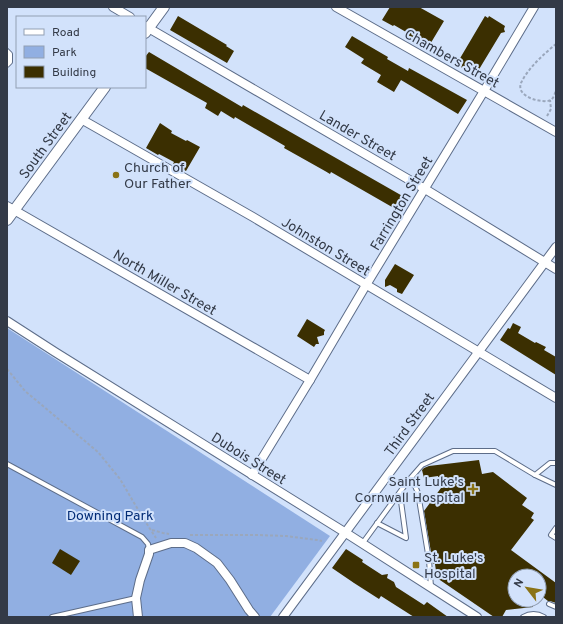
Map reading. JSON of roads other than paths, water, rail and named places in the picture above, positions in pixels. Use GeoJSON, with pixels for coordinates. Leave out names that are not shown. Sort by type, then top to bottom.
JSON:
{"type":"FeatureCollection","features":[{"type":"Feature","properties":{"kind":"street"},"geometry":{"type":"LineString","coordinates":[[113,7],[128,16]]}},
{"type":"Feature","properties":{"kind":"street"},"geometry":{"type":"LineString","coordinates":[[146,29],[164,7]]}},
{"type":"Feature","properties":{"kind":"street","name":"Chambers Street"},"geometry":{"type":"LineString","coordinates":[[336,7],[556,132]]}},
{"type":"Feature","properties":{"kind":"street","name":"Farrington Street"},"geometry":{"type":"LineString","coordinates":[[252,475],[534,7]]}},
{"type":"Feature","properties":{"kind":"street","name":"Lander Street"},"geometry":{"type":"LineString","coordinates":[[146,29],[425,189],[556,269]]}},
{"type":"Feature","properties":{"kind":"street","name":"South Street"},"geometry":{"type":"LineString","coordinates":[[7,220],[11,208],[104,88]]}},
{"type":"Feature","properties":{"kind":"street","name":"Johnston Street"},"geometry":{"type":"LineString","coordinates":[[81,119],[253,217],[556,398]]}},
{"type":"Feature","properties":{"kind":"street","name":"North Miller Street"},"geometry":{"type":"LineString","coordinates":[[11,208],[310,380]]}},
{"type":"Feature","properties":{"kind":"street","name":"Third Street"},"geometry":{"type":"LineString","coordinates":[[283,617],[556,247]]}},
{"type":"Feature","properties":{"kind":"street","name":"Dubois Street"},"geometry":{"type":"LineString","coordinates":[[7,321],[346,533],[477,617]]}},
{"type":"Feature","properties":{"kind":"street"},"geometry":{"type":"LineString","coordinates":[[138,617],[136,598],[149,550],[171,543],[185,543],[196,548],[217,563],[255,617]]}},
{"type":"Feature","properties":{"kind":"lane"},"geometry":{"type":"LineString","coordinates":[[7,51],[10,54],[10,62],[7,65]]}},
{"type":"Feature","properties":{"kind":"lane"},"geometry":{"type":"LineString","coordinates":[[362,544],[422,465],[453,451],[494,451],[535,475],[556,485]]}},
{"type":"Feature","properties":{"kind":"lane"},"geometry":{"type":"LineString","coordinates":[[535,475],[550,463],[556,463]]}},
{"type":"Feature","properties":{"kind":"lane"},"geometry":{"type":"LineString","coordinates":[[7,464],[142,536],[148,544],[149,550]]}},
{"type":"Feature","properties":{"kind":"lane"},"geometry":{"type":"LineString","coordinates":[[408,482],[415,486],[418,493],[429,560],[431,587]]}},
{"type":"Feature","properties":{"kind":"lane"},"geometry":{"type":"LineString","coordinates":[[377,523],[406,538],[400,494]]}},
{"type":"Feature","properties":{"kind":"lane"},"geometry":{"type":"LineString","coordinates":[[556,528],[551,535],[556,538]]}},
{"type":"Feature","properties":{"kind":"lane"},"geometry":{"type":"LineString","coordinates":[[52,617],[136,598]]}},
{"type":"Feature","properties":{"kind":"lane"},"geometry":{"type":"LineString","coordinates":[[549,604],[556,607]]}},
{"type":"Feature","properties":{"kind":"lane"},"geometry":{"type":"LineString","coordinates":[[523,617],[534,614],[544,617]]}},
{"type":"Feature","properties":{"kind":"place","name":"Church of Our Father"},"geometry":{"type":"Point","coordinates":[116,175]}},
{"type":"Feature","properties":{"kind":"place","name":"Saint Luke's Cornwall Hospital"},"geometry":{"type":"Point","coordinates":[473,489]}},
{"type":"Feature","properties":{"kind":"place","name":"St. Luke's Hospital"},"geometry":{"type":"Point","coordinates":[416,565]}},
{"type":"Feature","properties":{"kind":"park label","name":"Downing Park"},"geometry":{"type":"Point","coordinates":[110,515]}}]}
